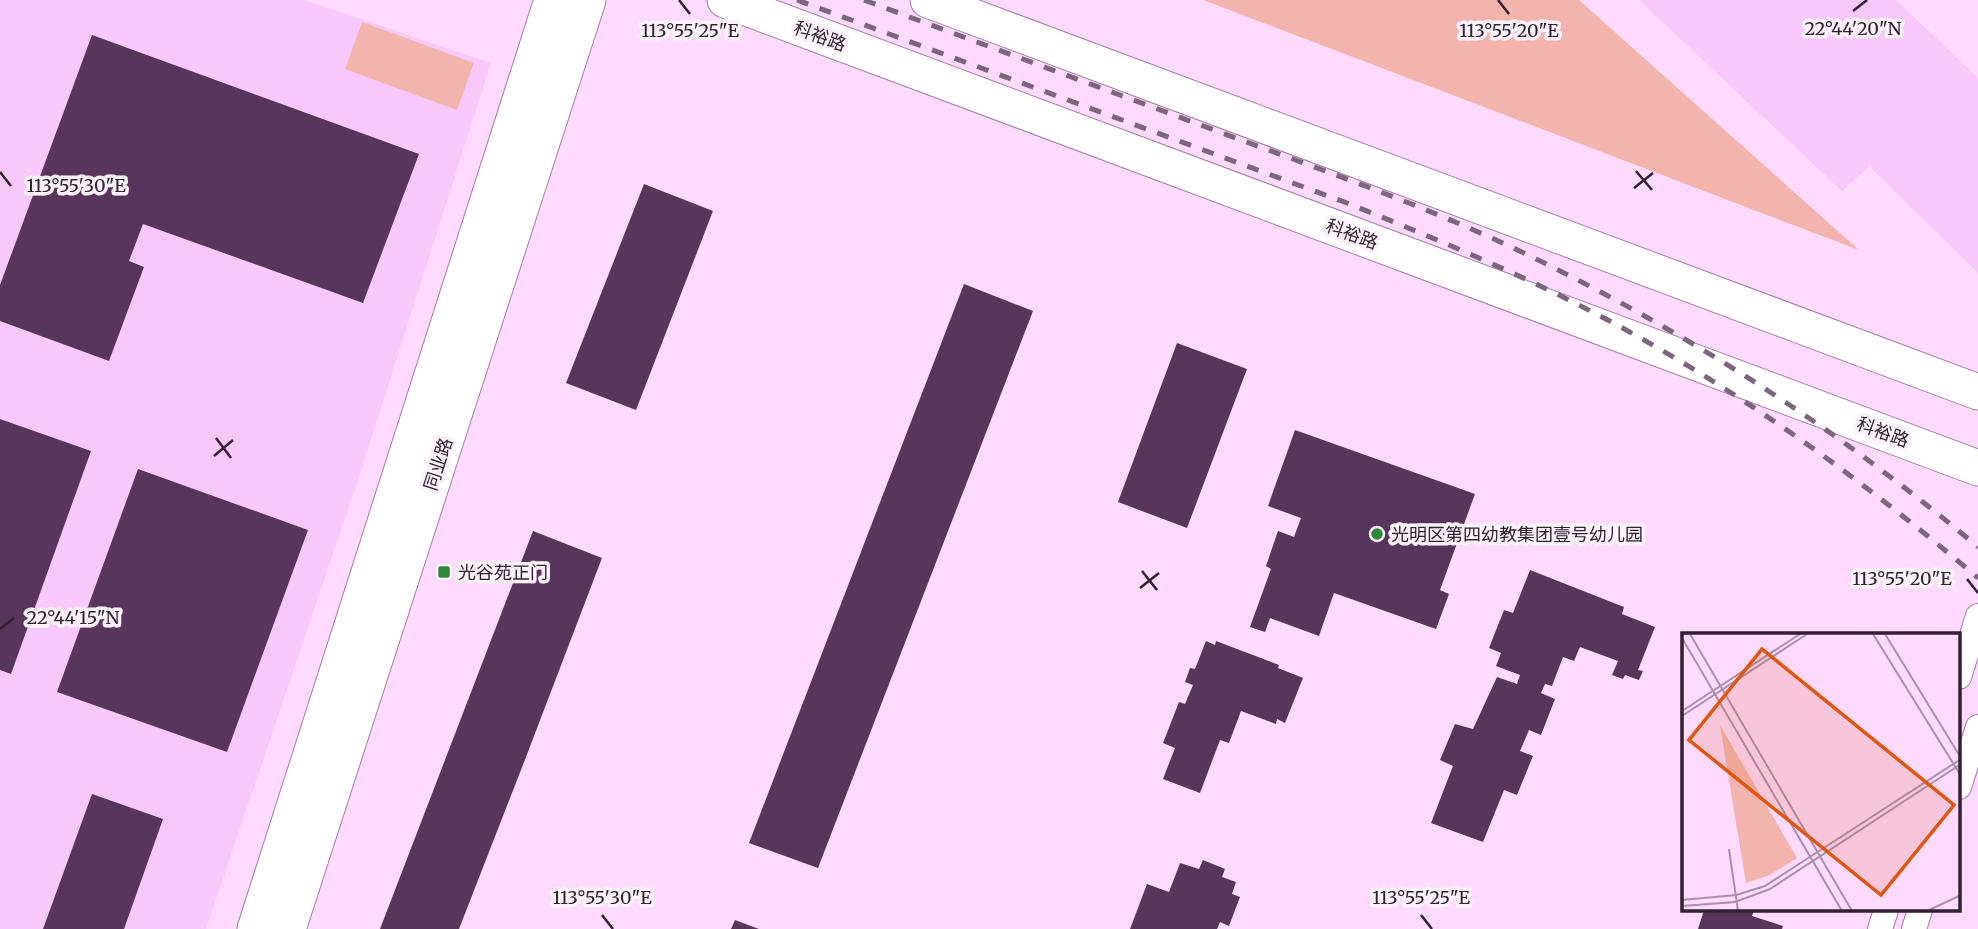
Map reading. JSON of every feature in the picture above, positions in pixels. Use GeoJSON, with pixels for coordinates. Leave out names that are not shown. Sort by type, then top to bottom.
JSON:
{"type":"FeatureCollection","features":[{"type":"Feature","properties":{"kind":"main road","name":"同业路"},"geometry":{"type":"LineString","coordinates":[[255,929],[552,0]]}},
{"type":"Feature","properties":{"kind":"main road","name":"同业路"},"geometry":{"type":"LineString","coordinates":[[288,929],[588,0]]}},
{"type":"Feature","properties":{"kind":"main road","name":"科裕路"},"geometry":{"type":"LineString","coordinates":[[725,0],[1978,468]]}},
{"type":"Feature","properties":{"kind":"main road"},"geometry":{"type":"LineString","coordinates":[[928,0],[1978,392]]}},
{"type":"Feature","properties":{"kind":"street"},"geometry":{"type":"LineString","coordinates":[[1960,674],[1978,616]]}},
{"type":"Feature","properties":{"kind":"street"},"geometry":{"type":"LineString","coordinates":[[1960,785],[1978,727]]}},
{"type":"Feature","properties":{"kind":"street"},"geometry":{"type":"LineString","coordinates":[[1880,929],[1885,912]]}},
{"type":"Feature","properties":{"kind":"street"},"geometry":{"type":"LineString","coordinates":[[1913,929],[1919,912]]}},
{"type":"Feature","properties":{"kind":"shaded area"},"geometry":{"type":"Polygon","coordinates":[[[0,0],[304,0],[491,63],[360,474],[206,929],[0,929],[0,0]]]}},
{"type":"Feature","properties":{"kind":"shaded area"},"geometry":{"type":"Polygon","coordinates":[[[1203,0],[1579,0],[1859,250],[1203,0]]]}},
{"type":"Feature","properties":{"kind":"shaded area"},"geometry":{"type":"Polygon","coordinates":[[[1639,0],[1896,0],[1978,78],[1978,273],[1869,166],[1842,191],[1639,0]]]}},
{"type":"Feature","properties":{"kind":"shaded area"},"geometry":{"type":"Polygon","coordinates":[[[362,22],[474,63],[457,110],[345,69],[362,22]]]}},
{"type":"Feature","properties":{"kind":"building"},"geometry":{"type":"Polygon","coordinates":[[[92,35],[419,154],[363,303],[143,224],[129,261],[144,267],[109,361],[0,321],[0,285],[92,35]]]}},
{"type":"Feature","properties":{"kind":"building"},"geometry":{"type":"Polygon","coordinates":[[[644,184],[713,211],[636,410],[566,383],[644,184]]]}},
{"type":"Feature","properties":{"kind":"building"},"geometry":{"type":"Polygon","coordinates":[[[964,284],[1033,311],[818,868],[749,843],[964,284]]]}},
{"type":"Feature","properties":{"kind":"building"},"geometry":{"type":"Polygon","coordinates":[[[1177,343],[1247,369],[1187,528],[1118,502],[1177,343]]]}},
{"type":"Feature","properties":{"kind":"building"},"geometry":{"type":"Polygon","coordinates":[[[0,419],[91,451],[11,674],[0,670],[0,419]]]}},
{"type":"Feature","properties":{"kind":"building","name":"光明区第四幼教集团壹号幼儿园"},"geometry":{"type":"Polygon","coordinates":[[[1295,430],[1475,494],[1440,590],[1449,594],[1436,629],[1334,593],[1319,636],[1270,618],[1265,632],[1250,627],[1271,569],[1266,566],[1278,531],[1294,537],[1301,518],[1268,506],[1295,430]]]}},
{"type":"Feature","properties":{"kind":"building"},"geometry":{"type":"Polygon","coordinates":[[[138,469],[308,530],[227,752],[57,692],[138,469]]]}},
{"type":"Feature","properties":{"kind":"building"},"geometry":{"type":"Polygon","coordinates":[[[533,531],[602,558],[526,757],[459,929],[380,929],[533,531]]]}},
{"type":"Feature","properties":{"kind":"building"},"geometry":{"type":"Polygon","coordinates":[[[1530,570],[1624,607],[1622,614],[1655,627],[1638,670],[1643,671],[1639,680],[1625,675],[1623,679],[1612,675],[1618,661],[1580,647],[1574,661],[1563,657],[1552,686],[1545,684],[1541,693],[1555,699],[1541,735],[1529,730],[1520,751],[1533,756],[1517,795],[1504,790],[1483,842],[1431,823],[1453,766],[1440,760],[1455,724],[1473,729],[1497,677],[1517,684],[1520,675],[1496,666],[1501,653],[1489,648],[1504,610],[1513,613],[1530,570]]]}},
{"type":"Feature","properties":{"kind":"building"},"geometry":{"type":"Polygon","coordinates":[[[1206,641],[1215,645],[1216,641],[1279,665],[1278,668],[1303,678],[1285,723],[1277,719],[1276,724],[1241,711],[1229,743],[1220,740],[1200,793],[1163,779],[1175,748],[1163,743],[1179,702],[1185,704],[1193,685],[1185,682],[1190,668],[1195,669],[1206,641]]]}},
{"type":"Feature","properties":{"kind":"building"},"geometry":{"type":"Polygon","coordinates":[[[92,794],[163,819],[124,929],[43,929],[92,794]]]}},
{"type":"Feature","properties":{"kind":"building"},"geometry":{"type":"Polygon","coordinates":[[[1203,860],[1225,869],[1222,877],[1236,882],[1232,894],[1240,897],[1229,926],[1220,922],[1217,929],[1130,929],[1147,884],[1169,892],[1180,863],[1199,869],[1203,860]]]}},
{"type":"Feature","properties":{"kind":"building"},"geometry":{"type":"Polygon","coordinates":[[[1703,912],[1753,912],[1752,916],[1783,926],[1782,929],[1698,929],[1703,912]]]}},
{"type":"Feature","properties":{"kind":"building"},"geometry":{"type":"Polygon","coordinates":[[[735,920],[759,929],[731,929],[735,920]]]}},
{"type":"Feature","properties":{"kind":"railway"},"geometry":{"type":"LineString","coordinates":[[797,0],[1347,203],[1541,286],[1654,346],[1751,406],[1844,471],[1978,578]]}},
{"type":"Feature","properties":{"kind":"railway"},"geometry":{"type":"LineString","coordinates":[[864,0],[1388,195],[1461,224],[1532,257],[1650,319],[1764,388],[1873,464],[1978,547]]}},
{"type":"Feature","properties":{"kind":"place","name":"光明区第四幼教集团壹号幼儿园"},"geometry":{"type":"Point","coordinates":[1377,534]}},
{"type":"Feature","properties":{"kind":"place","name":"光谷苑正门"},"geometry":{"type":"Point","coordinates":[444,572]}}]}
